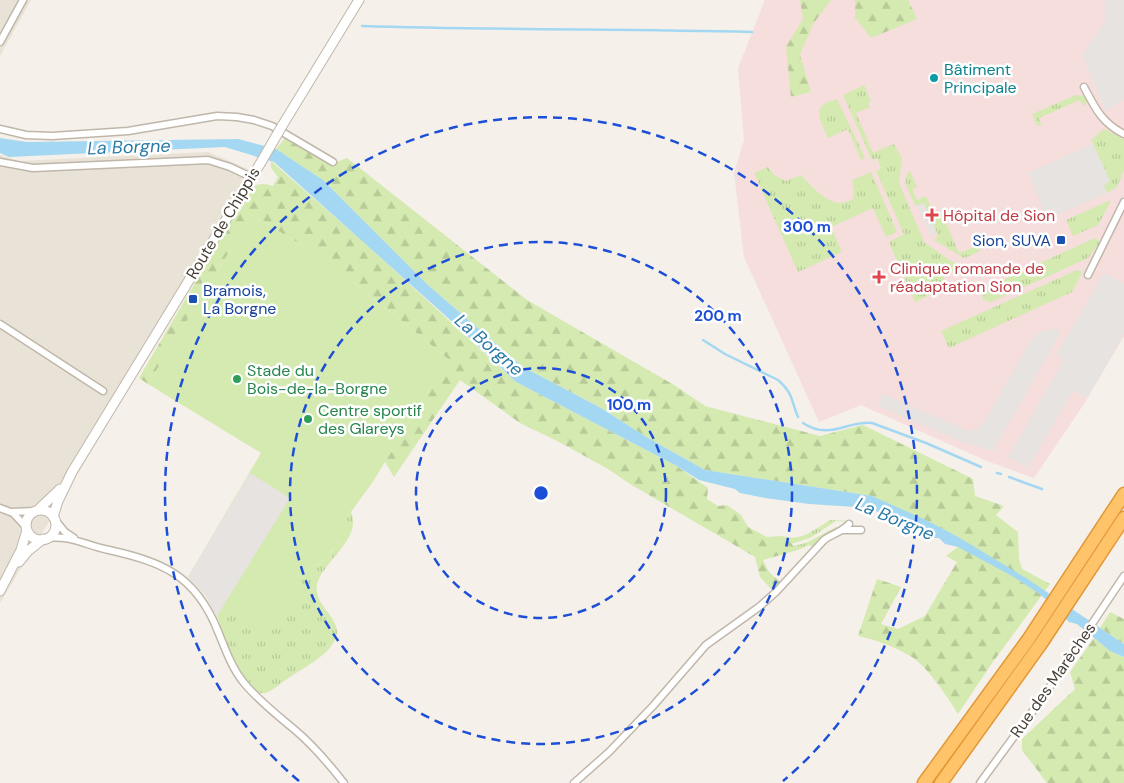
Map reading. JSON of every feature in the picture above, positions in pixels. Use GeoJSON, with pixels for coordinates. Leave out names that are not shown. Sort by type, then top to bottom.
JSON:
{"type":"FeatureCollection","features":[{"type":"Feature","properties":{"kind":"highway"},"geometry":{"type":"LineString","coordinates":[[940,783],[1106,534],[1124,494]]}},
{"type":"Feature","properties":{"kind":"highway"},"geometry":{"type":"LineString","coordinates":[[1106,534],[1124,518]]}},
{"type":"Feature","properties":{"kind":"highway"},"geometry":{"type":"LineString","coordinates":[[924,783],[1010,676]]}},
{"type":"Feature","properties":{"kind":"street"},"geometry":{"type":"LineString","coordinates":[[0,42],[23,0]]}},
{"type":"Feature","properties":{"kind":"street","name":"Route de Chippis"},"geometry":{"type":"LineString","coordinates":[[6,581],[28,551],[54,531],[54,519],[58,501],[72,472],[359,0]]}},
{"type":"Feature","properties":{"kind":"street"},"geometry":{"type":"LineString","coordinates":[[1084,87],[1097,113],[1113,128],[1124,134]]}},
{"type":"Feature","properties":{"kind":"street"},"geometry":{"type":"LineString","coordinates":[[0,128],[26,135],[52,136],[128,131],[217,116],[237,117],[272,126],[332,162]]}},
{"type":"Feature","properties":{"kind":"street"},"geometry":{"type":"LineString","coordinates":[[0,162],[33,168],[208,160],[230,167],[251,177]]}},
{"type":"Feature","properties":{"kind":"street"},"geometry":{"type":"LineString","coordinates":[[1088,275],[1124,202]]}},
{"type":"Feature","properties":{"kind":"street"},"geometry":{"type":"LineString","coordinates":[[0,324],[103,391]]}},
{"type":"Feature","properties":{"kind":"street","name":"Route de Chippis"},"geometry":{"type":"LineString","coordinates":[[0,591],[21,550],[28,518],[57,492],[72,472]]}},
{"type":"Feature","properties":{"kind":"street"},"geometry":{"type":"LineString","coordinates":[[0,508],[18,517],[32,537],[44,539],[64,537],[77,540],[105,550],[151,561],[181,577],[206,608],[216,626],[232,666],[240,678],[252,692],[309,744],[344,783]]}},
{"type":"Feature","properties":{"kind":"street"},"geometry":{"type":"LineString","coordinates":[[10,512],[46,511],[65,532],[77,540]]}},
{"type":"Feature","properties":{"kind":"street"},"geometry":{"type":"LineString","coordinates":[[574,783],[609,752],[653,706],[706,645],[759,607],[776,592],[824,540],[847,527],[861,530]]}},
{"type":"Feature","properties":{"kind":"street","name":"Rue des Marèches"},"geometry":{"type":"LineString","coordinates":[[980,783],[1043,697],[1123,578]]}},
{"type":"Feature","properties":{"kind":"shaded area"},"geometry":{"type":"Polygon","coordinates":[[[0,0],[31,0],[0,56],[0,0]]]}},
{"type":"Feature","properties":{"kind":"shaded area","name":"Hôpital de Sion"},"geometry":{"type":"Polygon","coordinates":[[[765,0],[1124,0],[1124,336],[1084,404],[1034,478],[987,461],[861,405],[819,422],[744,257],[734,173],[744,140],[738,68],[765,0]]]}},
{"type":"Feature","properties":{"kind":"shaded area"},"geometry":{"type":"Polygon","coordinates":[[[1106,0],[1124,0],[1124,100],[1106,111],[1082,55],[1106,21],[1106,0]]]}},
{"type":"Feature","properties":{"kind":"shaded area"},"geometry":{"type":"Polygon","coordinates":[[[1093,144],[1110,181],[1104,185],[1107,193],[1047,219],[1028,173],[1093,144]]]}},
{"type":"Feature","properties":{"kind":"shaded area"},"geometry":{"type":"Polygon","coordinates":[[[208,152],[255,172],[231,219],[0,603],[0,155],[19,161],[208,152]]]}},
{"type":"Feature","properties":{"kind":"shaded area"},"geometry":{"type":"Polygon","coordinates":[[[924,203],[937,233],[931,236],[917,206],[924,203]]]}},
{"type":"Feature","properties":{"kind":"shaded area"},"geometry":{"type":"Polygon","coordinates":[[[1104,273],[1124,283],[1124,334],[1087,398],[1073,390],[1028,468],[1008,457],[1064,360],[1056,355],[1104,273]]]}},
{"type":"Feature","properties":{"kind":"shaded area"},"geometry":{"type":"Polygon","coordinates":[[[1056,329],[1061,332],[993,451],[963,442],[878,406],[883,394],[969,431],[981,427],[1031,340],[1041,331],[1056,329]]]}},
{"type":"Feature","properties":{"kind":"shaded area"},"geometry":{"type":"Polygon","coordinates":[[[250,473],[290,498],[217,616],[206,596],[188,577],[250,473]]]}},
{"type":"Feature","properties":{"kind":"green space"},"geometry":{"type":"Polygon","coordinates":[[[800,0],[831,0],[813,24],[800,55],[811,92],[791,97],[786,47],[803,19],[800,0]]]}},
{"type":"Feature","properties":{"kind":"green space"},"geometry":{"type":"Polygon","coordinates":[[[855,0],[908,0],[917,19],[871,38],[855,18],[855,0]]]}},
{"type":"Feature","properties":{"kind":"green space"},"geometry":{"type":"Polygon","coordinates":[[[864,85],[871,101],[868,104],[870,107],[856,113],[873,153],[894,144],[902,158],[899,183],[924,242],[952,262],[964,265],[971,264],[943,277],[947,287],[915,302],[889,242],[904,234],[876,171],[881,168],[877,158],[872,160],[843,95],[864,85]]]}},
{"type":"Feature","properties":{"kind":"green space"},"geometry":{"type":"Polygon","coordinates":[[[1076,95],[1084,96],[1087,102],[1084,106],[1080,100],[1039,118],[1042,127],[1036,124],[1032,114],[1076,95]]]}},
{"type":"Feature","properties":{"kind":"green space"},"geometry":{"type":"Polygon","coordinates":[[[837,99],[865,158],[861,160],[848,129],[828,138],[823,126],[819,113],[820,109],[825,103],[837,99]]]}},
{"type":"Feature","properties":{"kind":"green space"},"geometry":{"type":"Polygon","coordinates":[[[1104,129],[1124,139],[1124,170],[1117,187],[1107,193],[1104,185],[1110,181],[1091,140],[1104,129]]]}},
{"type":"Feature","properties":{"kind":"green space"},"geometry":{"type":"Polygon","coordinates":[[[286,137],[329,165],[347,158],[527,300],[674,385],[705,406],[820,436],[863,425],[973,479],[975,496],[1004,506],[996,515],[1018,532],[1019,559],[1022,569],[1050,584],[990,666],[958,714],[937,683],[924,667],[912,657],[892,647],[858,636],[877,579],[901,587],[881,624],[898,629],[925,616],[957,562],[946,556],[958,547],[960,538],[872,496],[705,470],[648,438],[601,408],[523,367],[429,286],[323,180],[276,149],[286,137]]]}},
{"type":"Feature","properties":{"kind":"green space"},"geometry":{"type":"Polygon","coordinates":[[[271,161],[369,247],[516,382],[675,465],[708,488],[707,499],[718,506],[727,505],[741,515],[748,527],[767,537],[783,536],[798,550],[763,560],[769,572],[781,583],[773,591],[760,577],[755,557],[630,484],[608,469],[520,423],[460,380],[394,477],[385,462],[448,359],[366,292],[311,251],[252,215],[148,384],[139,378],[251,188],[262,184],[273,186],[278,177],[271,168],[271,161]]]}},
{"type":"Feature","properties":{"kind":"green space"},"geometry":{"type":"Polygon","coordinates":[[[768,167],[774,175],[786,181],[801,175],[824,197],[838,203],[853,199],[852,180],[871,172],[897,232],[886,237],[873,208],[831,227],[842,252],[798,272],[754,173],[768,167]]]}},
{"type":"Feature","properties":{"kind":"green space"},"geometry":{"type":"Polygon","coordinates":[[[910,171],[917,187],[912,189],[917,200],[926,196],[932,210],[942,214],[959,253],[977,246],[980,251],[965,258],[934,240],[938,236],[924,203],[916,206],[907,188],[906,178],[910,171]]]}},
{"type":"Feature","properties":{"kind":"green space"},"geometry":{"type":"Polygon","coordinates":[[[1111,201],[1098,225],[1073,236],[1066,220],[1111,201]]]}},
{"type":"Feature","properties":{"kind":"green space","name":"Centre sportif des Glareys"},"geometry":{"type":"Polygon","coordinates":[[[252,215],[311,251],[366,292],[448,359],[374,480],[351,512],[345,517],[351,527],[335,537],[340,546],[329,552],[331,556],[294,578],[308,602],[256,633],[233,595],[217,616],[206,596],[188,577],[261,453],[148,384],[252,215]]]}},
{"type":"Feature","properties":{"kind":"green space"},"geometry":{"type":"Polygon","coordinates":[[[1095,238],[1099,241],[1099,244],[1088,258],[991,302],[983,300],[982,293],[985,288],[1095,238]]]}},
{"type":"Feature","properties":{"kind":"green space"},"geometry":{"type":"Polygon","coordinates":[[[1077,270],[1081,271],[1081,275],[1072,292],[949,348],[941,331],[1077,270]]]}},
{"type":"Feature","properties":{"kind":"green space"},"geometry":{"type":"Polygon","coordinates":[[[351,512],[352,530],[348,539],[318,581],[318,596],[336,626],[337,633],[334,642],[321,657],[273,689],[257,693],[238,667],[217,616],[232,595],[308,602],[294,578],[331,556],[329,553],[340,545],[335,537],[344,517],[351,512]]]}},
{"type":"Feature","properties":{"kind":"green space"},"geometry":{"type":"Polygon","coordinates":[[[830,520],[849,522],[836,521],[810,538],[791,544],[783,536],[795,538],[801,536],[830,520]]]}},
{"type":"Feature","properties":{"kind":"green space"},"geometry":{"type":"Polygon","coordinates":[[[836,527],[842,527],[824,538],[814,548],[809,545],[798,550],[793,546],[806,543],[836,527]]]}},
{"type":"Feature","properties":{"kind":"green space"},"geometry":{"type":"Polygon","coordinates":[[[1110,612],[1124,619],[1124,644],[1100,628],[1110,612]]]}},
{"type":"Feature","properties":{"kind":"green space"},"geometry":{"type":"Polygon","coordinates":[[[1094,638],[1110,651],[1124,657],[1124,783],[1047,783],[1022,750],[1022,739],[1075,689],[1070,672],[1094,638]]]}},
{"type":"Feature","properties":{"kind":"water","name":"La Borgne"},"geometry":{"type":"Polygon","coordinates":[[[0,138],[27,142],[238,139],[276,149],[323,180],[429,286],[523,367],[601,408],[648,438],[705,470],[872,496],[926,520],[1026,578],[1124,644],[1124,657],[1110,651],[1077,624],[1069,622],[1041,595],[1012,576],[958,547],[945,544],[939,538],[926,538],[871,508],[809,504],[765,498],[740,493],[735,489],[699,480],[675,465],[516,382],[448,318],[274,162],[225,147],[9,157],[0,153],[0,138]]]}},
{"type":"Feature","properties":{"kind":"waterway"},"geometry":{"type":"LineString","coordinates":[[362,26],[752,32]]}},
{"type":"Feature","properties":{"kind":"waterway"},"geometry":{"type":"LineString","coordinates":[[703,340],[725,354],[778,380],[790,394],[798,417]]}},
{"type":"Feature","properties":{"kind":"waterway"},"geometry":{"type":"LineString","coordinates":[[803,423],[822,430],[872,423],[926,443],[981,467]]}},
{"type":"Feature","properties":{"kind":"waterway"},"geometry":{"type":"LineString","coordinates":[[997,473],[1001,474]]}},
{"type":"Feature","properties":{"kind":"waterway"},"geometry":{"type":"LineString","coordinates":[[1009,477],[1042,489]]}},
{"type":"Feature","properties":{"kind":"place","name":"Bâtiment Principale"},"geometry":{"type":"Point","coordinates":[934,78]}},
{"type":"Feature","properties":{"kind":"place","name":"Hôpital de Sion"},"geometry":{"type":"Point","coordinates":[932,215]}},
{"type":"Feature","properties":{"kind":"place","name":"Sion, SUVA"},"geometry":{"type":"Point","coordinates":[1061,240]}},
{"type":"Feature","properties":{"kind":"place","name":"Clinique romande de réadaptation Sion"},"geometry":{"type":"Point","coordinates":[879,277]}},
{"type":"Feature","properties":{"kind":"place","name":"Bramois, La Borgne"},"geometry":{"type":"Point","coordinates":[193,299]}},
{"type":"Feature","properties":{"kind":"place","name":"Stade du Bois-de-la-Borgne"},"geometry":{"type":"Point","coordinates":[237,379]}},
{"type":"Feature","properties":{"kind":"place","name":"Centre sportif des Glareys"},"geometry":{"type":"Point","coordinates":[308,419]}}]}
